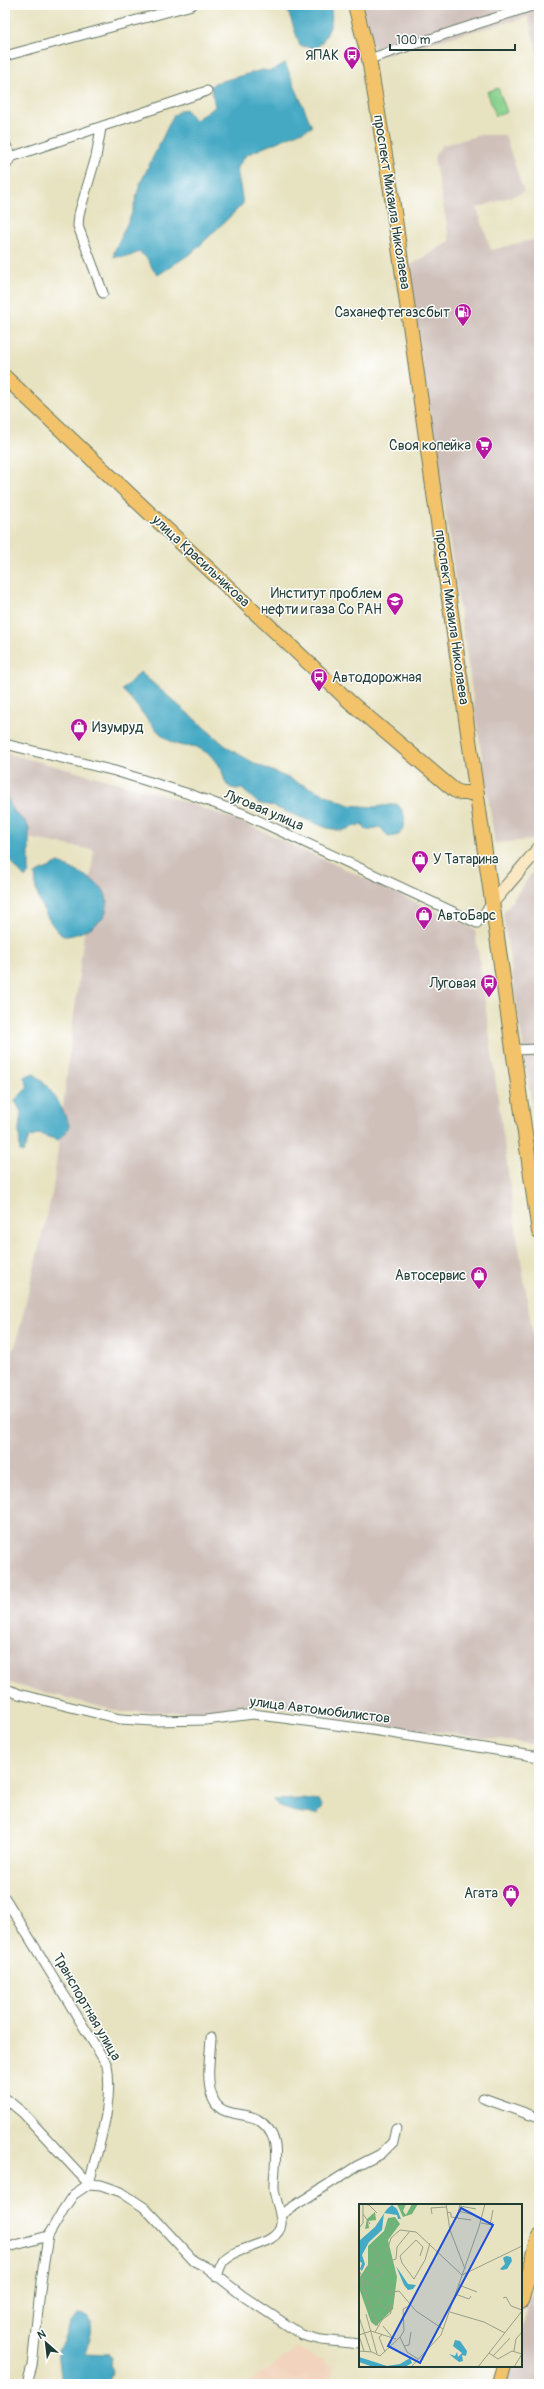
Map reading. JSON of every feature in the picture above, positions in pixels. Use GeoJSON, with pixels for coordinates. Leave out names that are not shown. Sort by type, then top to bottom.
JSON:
{"type":"FeatureCollection","features":[{"type":"Feature","properties":{"kind":"main road","name":"проспект Михаила Николаева"},"geometry":{"type":"LineString","coordinates":[[355,5],[369,59],[391,191],[513,1050],[537,1199],[539,1232]]}},
{"type":"Feature","properties":{"kind":"main road","name":"улица Красильникова"},"geometry":{"type":"LineString","coordinates":[[5,377],[350,702],[454,790],[461,793],[476,793]]}},
{"type":"Feature","properties":{"kind":"main road"},"geometry":{"type":"LineString","coordinates":[[492,903],[539,848]]}},
{"type":"Feature","properties":{"kind":"main road"},"geometry":{"type":"LineString","coordinates":[[522,2298],[539,2237]]}},
{"type":"Feature","properties":{"kind":"main road"},"geometry":{"type":"LineString","coordinates":[[499,2384],[504,2367]]}},
{"type":"Feature","properties":{"kind":"street"},"geometry":{"type":"LineString","coordinates":[[5,56],[192,5]]}},
{"type":"Feature","properties":{"kind":"street"},"geometry":{"type":"LineString","coordinates":[[369,59],[509,9],[535,5]]}},
{"type":"Feature","properties":{"kind":"street"},"geometry":{"type":"LineString","coordinates":[[5,167],[11,157],[101,128],[207,91]]}},
{"type":"Feature","properties":{"kind":"street"},"geometry":{"type":"LineString","coordinates":[[101,128],[96,157],[79,214],[78,226],[103,293]]}},
{"type":"Feature","properties":{"kind":"street"},"geometry":{"type":"LineString","coordinates":[[5,143],[11,157]]}},
{"type":"Feature","properties":{"kind":"street","name":"Луговая улица"},"geometry":{"type":"LineString","coordinates":[[5,744],[115,771],[189,794],[238,812],[477,923],[492,903]]}},
{"type":"Feature","properties":{"kind":"street"},"geometry":{"type":"LineString","coordinates":[[513,1050],[539,1048]]}},
{"type":"Feature","properties":{"kind":"street","name":"улица Автомобилистов"},"geometry":{"type":"LineString","coordinates":[[5,1688],[18,1694],[120,1719],[153,1721],[206,1720],[253,1714],[373,1730],[539,1757]]}},
{"type":"Feature","properties":{"kind":"street","name":"Транспортная улица"},"geometry":{"type":"LineString","coordinates":[[5,1898],[107,2064],[110,2079],[108,2100],[89,2184]]}},
{"type":"Feature","properties":{"kind":"street"},"geometry":{"type":"LineString","coordinates":[[211,2038],[210,2084],[214,2102],[226,2111],[257,2120],[272,2137],[277,2161],[274,2187],[281,2224],[278,2233],[272,2238],[244,2248],[228,2257],[220,2268],[217,2277]]}},
{"type":"Feature","properties":{"kind":"street"},"geometry":{"type":"LineString","coordinates":[[5,2098],[23,2113],[89,2184]]}},
{"type":"Feature","properties":{"kind":"street"},"geometry":{"type":"LineString","coordinates":[[483,2098],[539,2118]]}},
{"type":"Feature","properties":{"kind":"street"},"geometry":{"type":"LineString","coordinates":[[280,2214],[357,2166],[381,2154],[393,2142],[396,2129]]}},
{"type":"Feature","properties":{"kind":"street"},"geometry":{"type":"LineString","coordinates":[[27,2384],[32,2366],[41,2282],[48,2236],[63,2210],[74,2195],[89,2184],[101,2185],[121,2192],[145,2208],[194,2261],[206,2267],[217,2277],[302,2335],[321,2340],[359,2344]]}},
{"type":"Feature","properties":{"kind":"street"},"geometry":{"type":"LineString","coordinates":[[5,2248],[48,2236]]}},
{"type":"Feature","properties":{"kind":"shaded area"},"geometry":{"type":"Polygon","coordinates":[[[361,5],[539,5],[539,59],[528,17],[376,57],[361,5]]]}},
{"type":"Feature","properties":{"kind":"shaded area"},"geometry":{"type":"Polygon","coordinates":[[[480,135],[505,135],[524,192],[477,208],[491,250],[539,238],[539,831],[533,840],[495,843],[408,267],[450,241],[434,157],[441,146],[480,135]]]}},
{"type":"Feature","properties":{"kind":"shaded area"},"geometry":{"type":"Polygon","coordinates":[[[5,753],[160,794],[240,821],[475,929],[514,1216],[539,1375],[539,1745],[337,1719],[260,1703],[194,1712],[121,1712],[5,1682],[5,1357],[15,1347],[53,1189],[94,850],[5,834],[5,753]]]}},
{"type":"Feature","properties":{"kind":"shaded area"},"geometry":{"type":"Polygon","coordinates":[[[539,863],[539,1153],[503,914],[539,863]]]}},
{"type":"Feature","properties":{"kind":"shaded area"},"geometry":{"type":"Polygon","coordinates":[[[539,2267],[539,2384],[506,2384],[511,2367],[522,2367],[522,2328],[539,2267]]]}},
{"type":"Feature","properties":{"kind":"shaded area"},"geometry":{"type":"Polygon","coordinates":[[[297,2348],[334,2366],[329,2384],[248,2384],[297,2348]]]}},
{"type":"Feature","properties":{"kind":"green space"},"geometry":{"type":"Polygon","coordinates":[[[498,88],[507,112],[496,116],[487,92],[498,88]]]}},
{"type":"Feature","properties":{"kind":"water"},"geometry":{"type":"Polygon","coordinates":[[[286,5],[330,5],[332,17],[330,28],[317,48],[300,46],[286,5]]]}},
{"type":"Feature","properties":{"kind":"water"},"geometry":{"type":"Polygon","coordinates":[[[285,63],[312,127],[246,155],[237,168],[243,204],[193,252],[158,275],[149,261],[139,252],[130,256],[114,257],[114,252],[132,213],[140,184],[173,116],[185,109],[195,120],[215,107],[211,86],[215,83],[262,70],[271,71],[285,63]]]}},
{"type":"Feature","properties":{"kind":"water"},"geometry":{"type":"Polygon","coordinates":[[[140,672],[228,748],[256,764],[349,805],[374,807],[397,804],[404,815],[403,827],[399,835],[389,837],[380,827],[366,830],[362,824],[341,831],[327,828],[272,806],[258,803],[242,789],[230,787],[225,782],[219,765],[211,756],[205,751],[194,746],[182,746],[172,742],[154,727],[122,690],[140,672]]]}},
{"type":"Feature","properties":{"kind":"water"},"geometry":{"type":"Polygon","coordinates":[[[5,793],[15,813],[26,822],[29,829],[29,872],[25,878],[5,855],[5,793]]]}},
{"type":"Feature","properties":{"kind":"water"},"geometry":{"type":"Polygon","coordinates":[[[59,863],[84,875],[97,884],[102,888],[107,899],[107,906],[104,916],[99,922],[80,933],[70,936],[61,934],[52,924],[47,917],[37,894],[35,874],[59,863]]]}},
{"type":"Feature","properties":{"kind":"water"},"geometry":{"type":"Polygon","coordinates":[[[33,1073],[51,1091],[63,1111],[70,1127],[58,1140],[39,1134],[29,1138],[23,1153],[20,1151],[19,1130],[21,1112],[15,1100],[28,1087],[24,1077],[33,1073]]]}},
{"type":"Feature","properties":{"kind":"water"},"geometry":{"type":"Polygon","coordinates":[[[303,1799],[319,1801],[323,1806],[317,1814],[305,1813],[282,1807],[273,1800],[303,1799]]]}},
{"type":"Feature","properties":{"kind":"water"},"geometry":{"type":"Polygon","coordinates":[[[79,2314],[87,2316],[91,2325],[90,2339],[85,2353],[108,2354],[111,2358],[110,2365],[113,2370],[107,2384],[62,2384],[58,2351],[71,2323],[79,2314]]]}},
{"type":"Feature","properties":{"kind":"place","name":"ЯПАК"},"geometry":{"type":"Point","coordinates":[352,70]}},
{"type":"Feature","properties":{"kind":"place","name":"Саханефтегазсбыт"},"geometry":{"type":"Point","coordinates":[463,327]}},
{"type":"Feature","properties":{"kind":"place","name":"Своя копейка"},"geometry":{"type":"Point","coordinates":[484,460]}},
{"type":"Feature","properties":{"kind":"place","name":"Институт проблем нефти и газа Со РАН"},"geometry":{"type":"Point","coordinates":[395,616]}},
{"type":"Feature","properties":{"kind":"place","name":"Автодорожная"},"geometry":{"type":"Point","coordinates":[319,692]}},
{"type":"Feature","properties":{"kind":"place","name":"Изумруд"},"geometry":{"type":"Point","coordinates":[79,742]}},
{"type":"Feature","properties":{"kind":"place","name":"У Татарина"},"geometry":{"type":"Point","coordinates":[420,874]}},
{"type":"Feature","properties":{"kind":"place","name":"АвтоБарс"},"geometry":{"type":"Point","coordinates":[424,930]}},
{"type":"Feature","properties":{"kind":"place","name":"Луговая"},"geometry":{"type":"Point","coordinates":[489,998]}},
{"type":"Feature","properties":{"kind":"place","name":"Автосервис"},"geometry":{"type":"Point","coordinates":[479,1290]}},
{"type":"Feature","properties":{"kind":"place","name":"Агата"},"geometry":{"type":"Point","coordinates":[511,1908]}}]}
